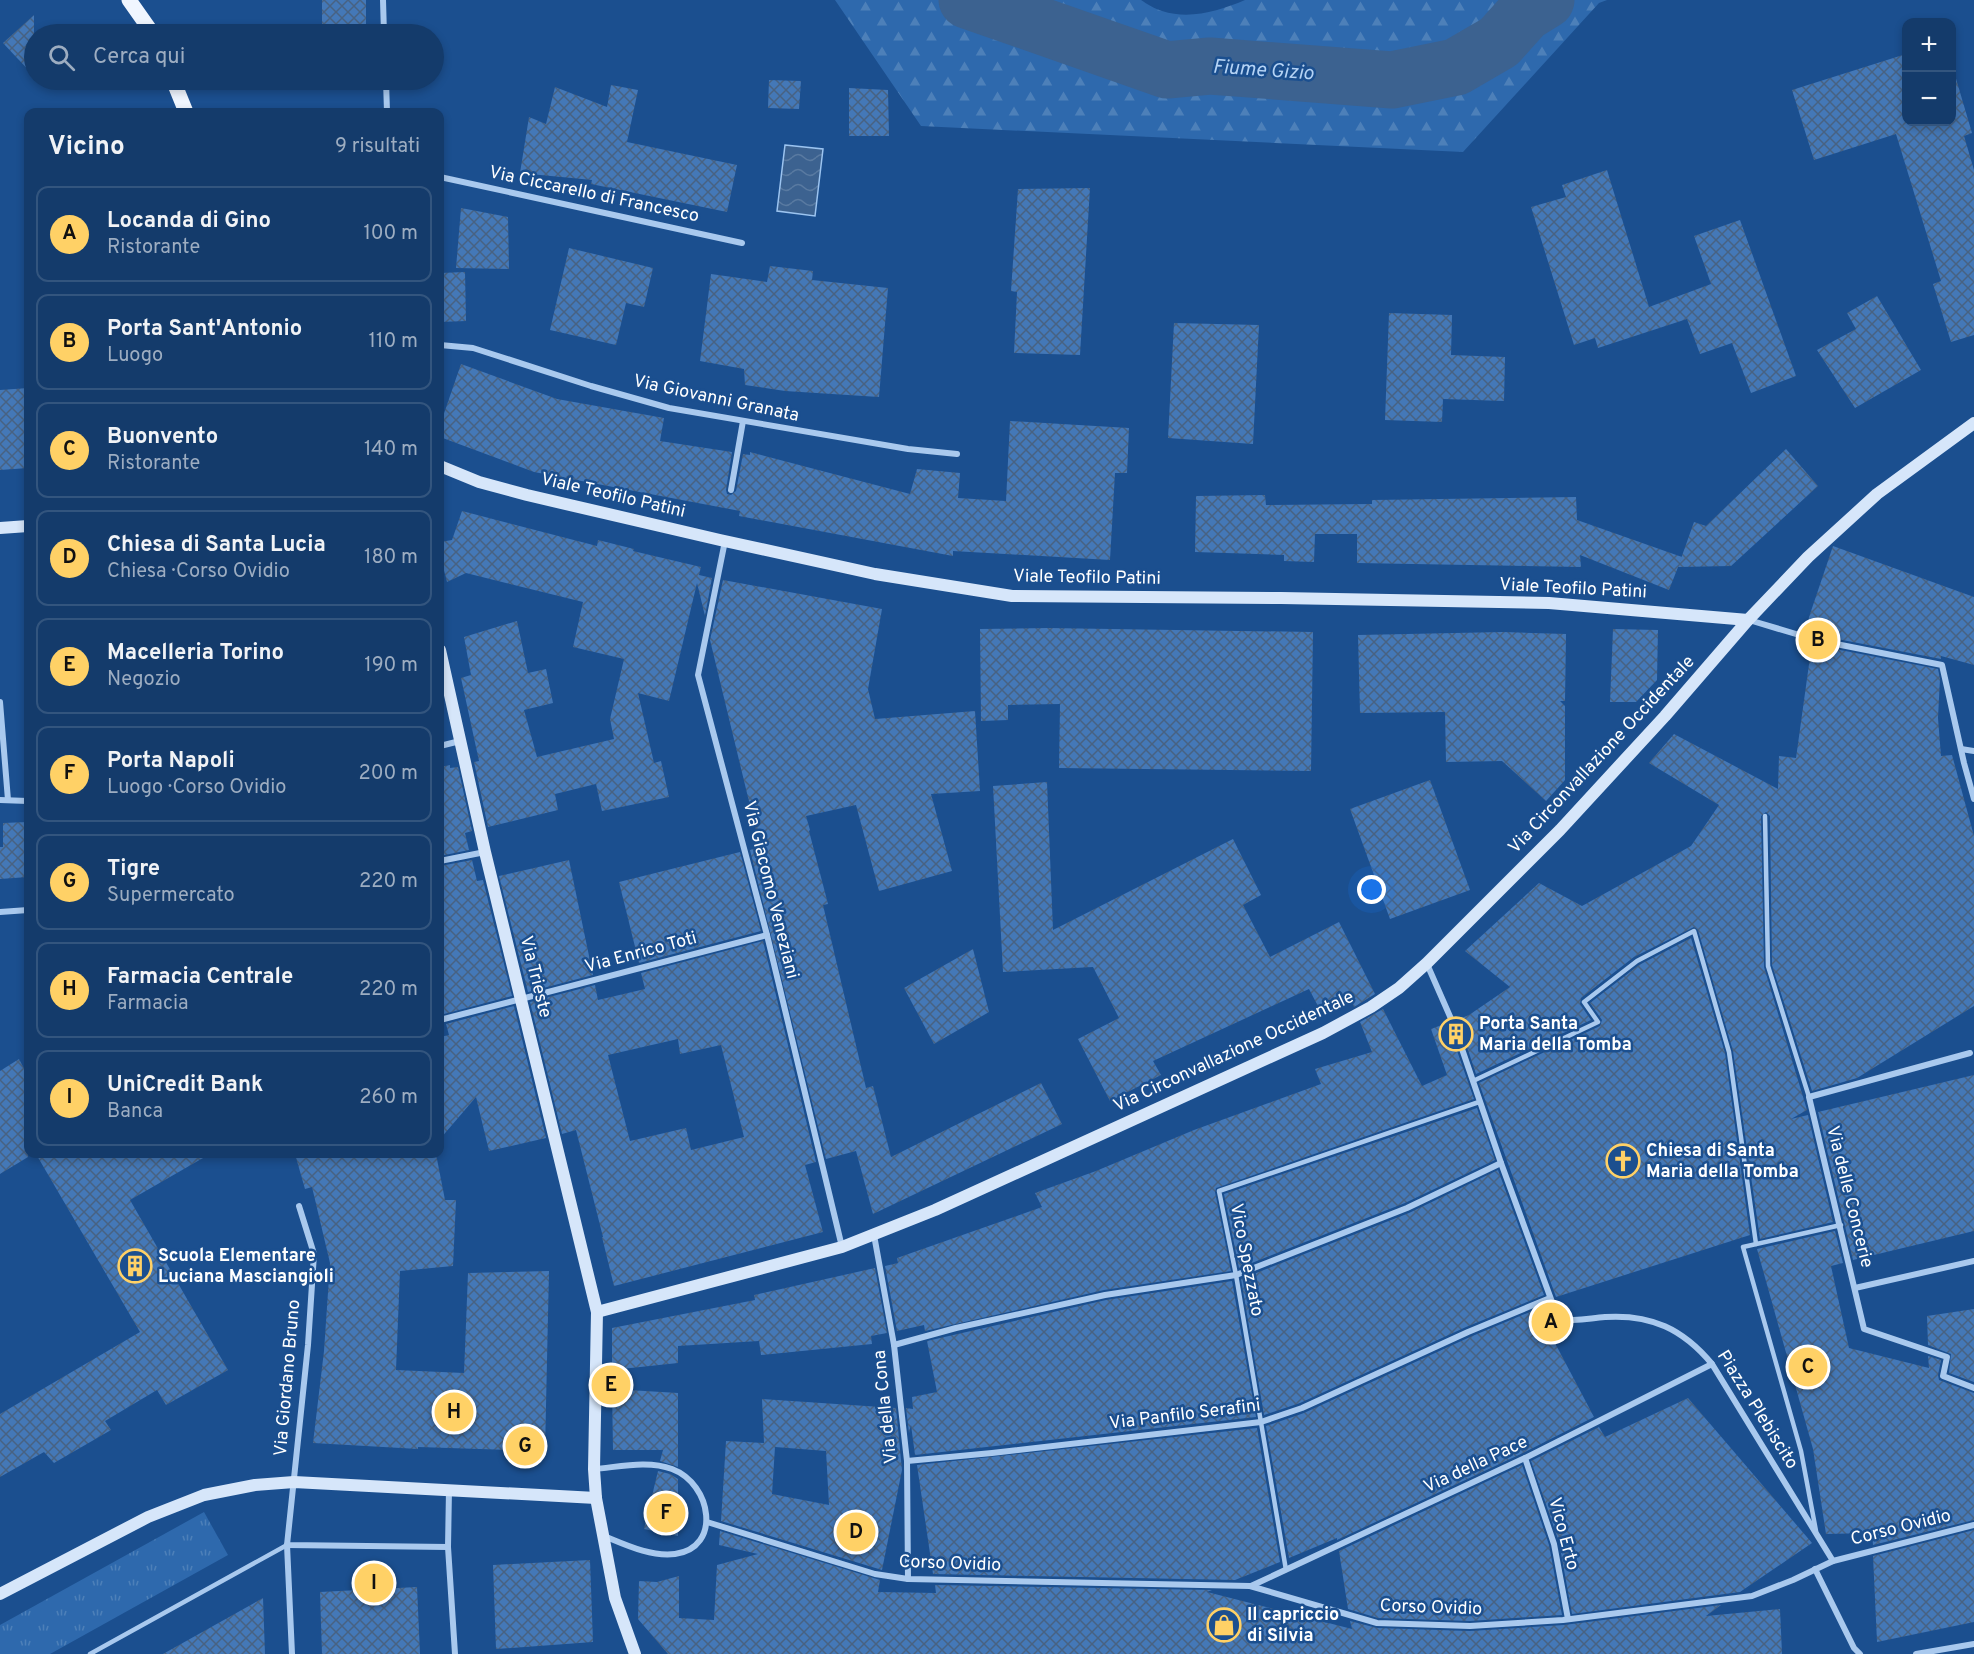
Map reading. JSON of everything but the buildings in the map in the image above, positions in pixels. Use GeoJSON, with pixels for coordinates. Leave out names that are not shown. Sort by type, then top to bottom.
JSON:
{"type":"FeatureCollection","features":[{"type":"Feature","properties":{"kind":"main road"},"geometry":{"type":"LineString","coordinates":[[129,0],[146,24]]}},
{"type":"Feature","properties":{"kind":"main road"},"geometry":{"type":"LineString","coordinates":[[177,90],[184,108]]}},
{"type":"Feature","properties":{"kind":"main road","name":"Via Circonvallazione Occidentale"},"geometry":{"type":"LineString","coordinates":[[597,1312],[842,1247],[935,1210],[1323,1032],[1371,1007],[1399,988],[1427,963],[1560,830],[1665,716],[1748,620],[1808,557],[1877,494],[1974,423]]}},
{"type":"Feature","properties":{"kind":"main road","name":"Viale Teofilo Patini"},"geometry":{"type":"LineString","coordinates":[[444,468],[479,482],[527,495],[725,541],[875,574],[1012,596],[1549,603],[1748,620]]}},
{"type":"Feature","properties":{"kind":"main road"},"geometry":{"type":"LineString","coordinates":[[0,528],[24,526]]}},
{"type":"Feature","properties":{"kind":"main road","name":"Via Trieste"},"geometry":{"type":"LineString","coordinates":[[444,668],[485,852],[597,1312]]}},
{"type":"Feature","properties":{"kind":"main road"},"geometry":{"type":"LineString","coordinates":[[597,1312],[594,1469],[596,1498],[615,1598],[635,1654]]}},
{"type":"Feature","properties":{"kind":"main road"},"geometry":{"type":"LineString","coordinates":[[0,1594],[148,1517],[204,1495],[255,1485],[294,1482],[596,1498]]}},
{"type":"Feature","properties":{"kind":"street"},"geometry":{"type":"LineString","coordinates":[[383,0],[384,24]]}},
{"type":"Feature","properties":{"kind":"street"},"geometry":{"type":"LineString","coordinates":[[386,90],[387,108]]}},
{"type":"Feature","properties":{"kind":"street","name":"Via Ciccarello di Francesco"},"geometry":{"type":"LineString","coordinates":[[444,178],[742,243]]}},
{"type":"Feature","properties":{"kind":"street","name":"Via Giovanni Granata"},"geometry":{"type":"LineString","coordinates":[[444,345],[472,348],[669,408],[908,449],[957,454]]}},
{"type":"Feature","properties":{"kind":"street"},"geometry":{"type":"LineString","coordinates":[[731,490],[743,421]]}},
{"type":"Feature","properties":{"kind":"street","name":"Via Giacomo Veneziani"},"geometry":{"type":"LineString","coordinates":[[725,541],[698,675],[767,935],[842,1247]]}},
{"type":"Feature","properties":{"kind":"street"},"geometry":{"type":"LineString","coordinates":[[1748,620],[1806,637]]}},
{"type":"Feature","properties":{"kind":"street"},"geometry":{"type":"LineString","coordinates":[[1831,643],[1942,665],[1974,799]]}},
{"type":"Feature","properties":{"kind":"street"},"geometry":{"type":"LineString","coordinates":[[0,702],[8,800]]}},
{"type":"Feature","properties":{"kind":"street"},"geometry":{"type":"LineString","coordinates":[[444,745],[460,741]]}},
{"type":"Feature","properties":{"kind":"street"},"geometry":{"type":"LineString","coordinates":[[1961,749],[1974,751]]}},
{"type":"Feature","properties":{"kind":"street"},"geometry":{"type":"LineString","coordinates":[[0,800],[24,801]]}},
{"type":"Feature","properties":{"kind":"street"},"geometry":{"type":"LineString","coordinates":[[444,860],[485,852]]}},
{"type":"Feature","properties":{"kind":"street"},"geometry":{"type":"LineString","coordinates":[[0,912],[24,910]]}},
{"type":"Feature","properties":{"kind":"street","name":"Via Enrico Toti"},"geometry":{"type":"LineString","coordinates":[[444,1019],[767,935]]}},
{"type":"Feature","properties":{"kind":"street"},"geometry":{"type":"LineString","coordinates":[[1427,963],[1452,1021]]}},
{"type":"Feature","properties":{"kind":"street"},"geometry":{"type":"LineString","coordinates":[[1461,1046],[1550,1298]]}},
{"type":"Feature","properties":{"kind":"street"},"geometry":{"type":"LineString","coordinates":[[1809,1097],[1970,1053]]}},
{"type":"Feature","properties":{"kind":"street","name":"Via delle Concerie"},"geometry":{"type":"LineString","coordinates":[[1809,1097],[1864,1329],[1947,1357],[1943,1376],[1974,1388]]}},
{"type":"Feature","properties":{"kind":"street"},"geometry":{"type":"LineString","coordinates":[[894,1345],[956,1328],[1105,1296],[1236,1275],[1407,1208],[1501,1163]]}},
{"type":"Feature","properties":{"kind":"street","name":"Via Giordano Bruno"},"geometry":{"type":"LineString","coordinates":[[292,1654],[287,1545],[308,1345],[314,1254],[299,1206]]}},
{"type":"Feature","properties":{"kind":"street","name":"Via della Cona"},"geometry":{"type":"LineString","coordinates":[[874,1234],[894,1345],[907,1461],[908,1579]]}},
{"type":"Feature","properties":{"kind":"street"},"geometry":{"type":"LineString","coordinates":[[1856,1288],[1974,1261]]}},
{"type":"Feature","properties":{"kind":"street","name":"Piazza Plebiscito"},"geometry":{"type":"LineString","coordinates":[[1550,1298],[1562,1319],[1575,1321],[1604,1317],[1632,1318],[1657,1323],[1677,1330],[1703,1353],[1712,1364],[1833,1561]]}},
{"type":"Feature","properties":{"kind":"street","name":"Via Panfilo Serafini"},"geometry":{"type":"LineString","coordinates":[[907,1461],[1261,1422],[1302,1408],[1468,1332],[1550,1298]]}},
{"type":"Feature","properties":{"kind":"street","name":"Via della Pace"},"geometry":{"type":"LineString","coordinates":[[1250,1586],[1525,1458],[1712,1364]]}},
{"type":"Feature","properties":{"kind":"street","name":"Vico Erto"},"geometry":{"type":"LineString","coordinates":[[1525,1458],[1554,1544],[1568,1619]]}},
{"type":"Feature","properties":{"kind":"street"},"geometry":{"type":"LineString","coordinates":[[594,1469],[642,1465],[672,1469],[691,1480],[704,1498],[707,1522],[694,1547],[678,1554],[661,1554],[602,1535]]}},
{"type":"Feature","properties":{"kind":"street"},"geometry":{"type":"LineString","coordinates":[[449,1490],[448,1547],[454,1654]]}},
{"type":"Feature","properties":{"kind":"street","name":"Corso Ovidio"},"geometry":{"type":"LineString","coordinates":[[707,1522],[875,1574],[908,1579],[1250,1586],[1377,1623],[1470,1626],[1568,1619],[1752,1596],[1833,1561],[1974,1525]]}},
{"type":"Feature","properties":{"kind":"street"},"geometry":{"type":"LineString","coordinates":[[287,1545],[448,1547]]}},
{"type":"Feature","properties":{"kind":"street"},"geometry":{"type":"LineString","coordinates":[[1815,1569],[1854,1648],[1860,1654]]}},
{"type":"Feature","properties":{"kind":"street"},"geometry":{"type":"LineString","coordinates":[[1916,1654],[1974,1644]]}},
{"type":"Feature","properties":{"kind":"lane"},"geometry":{"type":"LineString","coordinates":[[1765,816],[1768,966],[1809,1097]]}},
{"type":"Feature","properties":{"kind":"lane"},"geometry":{"type":"LineString","coordinates":[[1473,1081],[1598,1022],[1584,1002],[1637,961],[1694,931],[1730,1052],[1756,1244]]}},
{"type":"Feature","properties":{"kind":"lane","name":"Vico Spezzato"},"geometry":{"type":"LineString","coordinates":[[1286,1570],[1236,1275],[1219,1191],[1479,1102]]}},
{"type":"Feature","properties":{"kind":"lane"},"geometry":{"type":"LineString","coordinates":[[1816,1533],[1801,1451],[1743,1247],[1841,1225]]}},
{"type":"Feature","properties":{"kind":"lane"},"geometry":{"type":"LineString","coordinates":[[90,1654],[287,1545]]}},
{"type":"Feature","properties":{"kind":"green space"},"geometry":{"type":"Polygon","coordinates":[[[835,0],[1141,0],[1159,10],[1183,15],[1215,11],[1245,0],[1607,0],[1599,3],[1463,152],[921,126],[835,0]]]}},
{"type":"Feature","properties":{"kind":"green space"},"geometry":{"type":"Polygon","coordinates":[[[204,1512],[228,1555],[50,1654],[0,1654],[0,1625],[204,1512]]]}},
{"type":"Feature","properties":{"kind":"water"},"geometry":{"type":"Polygon","coordinates":[[[785,145],[823,149],[815,216],[777,211],[785,145]]]}},
{"type":"Feature","properties":{"kind":"waterway","name":"Fiume Gizio"},"geometry":{"type":"LineString","coordinates":[[967,0],[1167,70],[1210,66],[1392,80],[1456,67],[1499,42],[1525,13],[1546,0]]}},
{"type":"Feature","properties":{"kind":"tunnel"},"geometry":{"type":"LineString","coordinates":[[1806,637],[1831,643]]}},
{"type":"Feature","properties":{"kind":"tunnel"},"geometry":{"type":"LineString","coordinates":[[1452,1021],[1461,1046]]}},
{"type":"Feature","properties":{"kind":"place","name":"Porta Sant'Antonio"},"geometry":{"type":"Point","coordinates":[1818,640]}},
{"type":"Feature","properties":{"kind":"place","name":"Porta Santa Maria della Tomba"},"geometry":{"type":"Point","coordinates":[1456,1034]}},
{"type":"Feature","properties":{"kind":"place","name":"Chiesa di Santa Maria della Tomba"},"geometry":{"type":"Point","coordinates":[1623,1161]}},
{"type":"Feature","properties":{"kind":"place","name":"Scuola Elementare Luciana Masciangioli"},"geometry":{"type":"Point","coordinates":[135,1266]}},
{"type":"Feature","properties":{"kind":"place","name":"Locanda di Gino"},"geometry":{"type":"Point","coordinates":[1551,1322]}},
{"type":"Feature","properties":{"kind":"place","name":"Buonvento"},"geometry":{"type":"Point","coordinates":[1808,1367]}},
{"type":"Feature","properties":{"kind":"place","name":"Macelleria Torino"},"geometry":{"type":"Point","coordinates":[611,1385]}},
{"type":"Feature","properties":{"kind":"place","name":"Farmacia Centrale"},"geometry":{"type":"Point","coordinates":[454,1412]}},
{"type":"Feature","properties":{"kind":"place","name":"Tigre"},"geometry":{"type":"Point","coordinates":[525,1446]}},
{"type":"Feature","properties":{"kind":"place","name":"Porta Napoli"},"geometry":{"type":"Point","coordinates":[666,1513]}},
{"type":"Feature","properties":{"kind":"place","name":"Chiesa di Santa Lucia"},"geometry":{"type":"Point","coordinates":[856,1532]}},
{"type":"Feature","properties":{"kind":"place","name":"UniCredit Bank"},"geometry":{"type":"Point","coordinates":[374,1583]}},
{"type":"Feature","properties":{"kind":"place","name":"Il capriccio di Silvia"},"geometry":{"type":"Point","coordinates":[1224,1625]}}]}
